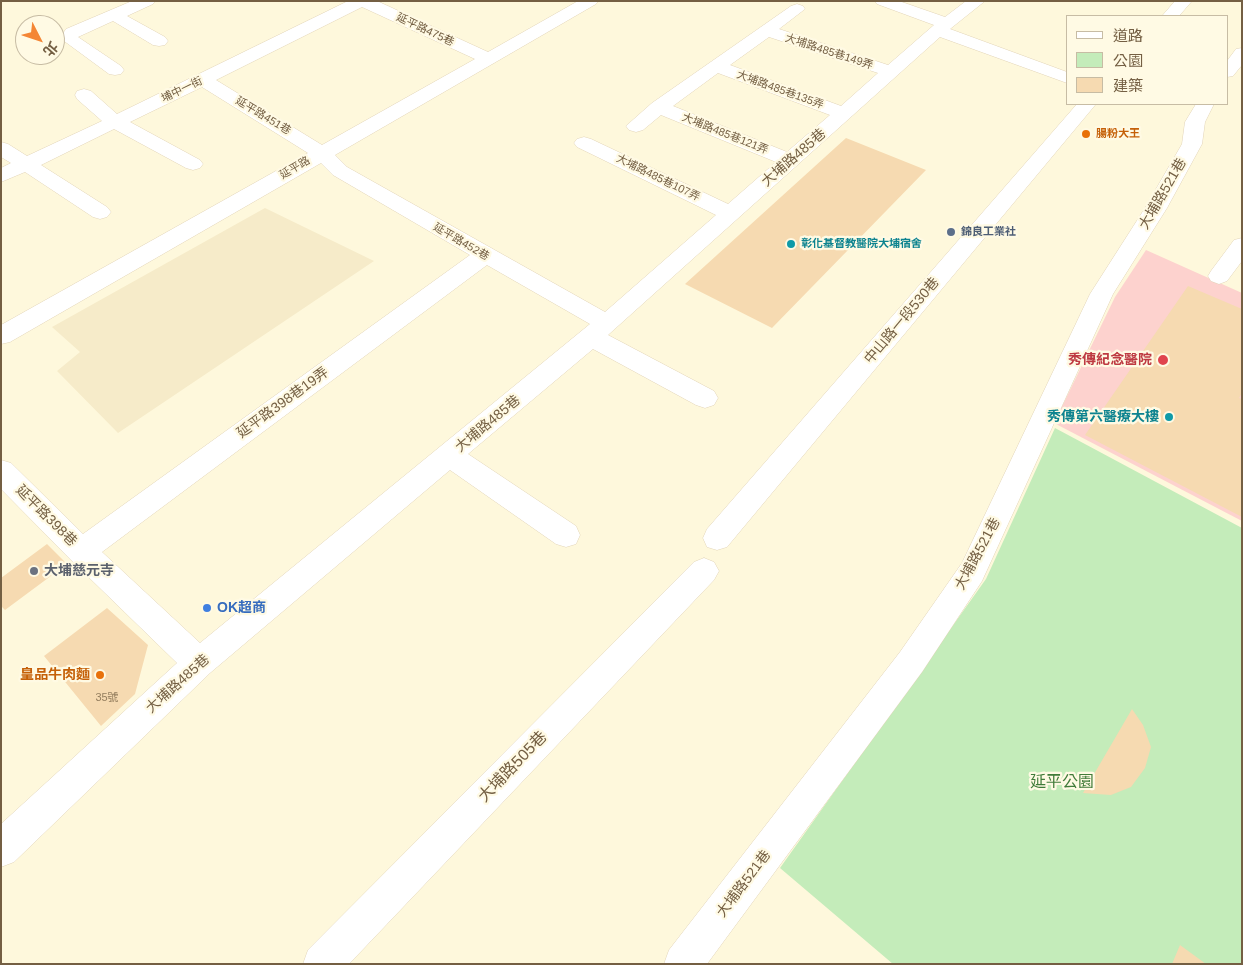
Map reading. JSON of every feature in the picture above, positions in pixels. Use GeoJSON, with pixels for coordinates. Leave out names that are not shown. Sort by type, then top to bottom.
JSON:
{"type":"FeatureCollection","features":[{"type":"Feature","properties":{"kind":"street"},"geometry":{"type":"LineString","coordinates":[[116,70],[69,38],[72,32],[146,1]]}},
{"type":"Feature","properties":{"kind":"street","name":"延平路475巷"},"geometry":{"type":"LineString","coordinates":[[362,1],[487,58]]}},
{"type":"Feature","properties":{"kind":"street","name":"埔中一街"},"geometry":{"type":"LineString","coordinates":[[1,176],[203,80],[362,1]]}},
{"type":"Feature","properties":{"kind":"street","name":"延平路"},"geometry":{"type":"LineString","coordinates":[[1,336],[590,1]]}},
{"type":"Feature","properties":{"kind":"street"},"geometry":{"type":"LineString","coordinates":[[883,1],[1066,78]]}},
{"type":"Feature","properties":{"kind":"street","name":"大埔路485巷"},"geometry":{"type":"LineString","coordinates":[[1,849],[200,663],[450,456],[598,330],[943,27],[977,1]]}},
{"type":"Feature","properties":{"kind":"street"},"geometry":{"type":"LineString","coordinates":[[1171,15],[1184,1]]}},
{"type":"Feature","properties":{"kind":"street"},"geometry":{"type":"LineString","coordinates":[[636,126],[659,107],[797,9]]}},
{"type":"Feature","properties":{"kind":"street"},"geometry":{"type":"LineString","coordinates":[[114,15],[159,41]]}},
{"type":"Feature","properties":{"kind":"street","name":"大埔路485巷149弄"},"geometry":{"type":"LineString","coordinates":[[767,31],[892,72]]}},
{"type":"Feature","properties":{"kind":"street"},"geometry":{"type":"LineString","coordinates":[[1228,71],[1242,54]]}},
{"type":"Feature","properties":{"kind":"street","name":"大埔路485巷135弄"},"geometry":{"type":"LineString","coordinates":[[716,66],[844,114]]}},
{"type":"Feature","properties":{"kind":"street","name":"延平路451巷"},"geometry":{"type":"LineString","coordinates":[[203,80],[322,153]]}},
{"type":"Feature","properties":{"kind":"street"},"geometry":{"type":"LineString","coordinates":[[84,95],[115,122],[193,164]]}},
{"type":"Feature","properties":{"kind":"street","name":"中山路一段530巷"},"geometry":{"type":"LineString","coordinates":[[717,538],[1086,105]]}},
{"type":"Feature","properties":{"kind":"street","name":"大埔路521巷"},"geometry":{"type":"LineString","coordinates":[[683,964],[911,662],[972,572],[1102,294],[1156,208],[1192,144],[1195,122],[1204,105]]}},
{"type":"Feature","properties":{"kind":"street","name":"大埔路485巷121弄"},"geometry":{"type":"LineString","coordinates":[[659,107],[791,161]]}},
{"type":"Feature","properties":{"kind":"street","name":"大埔路485巷107弄"},"geometry":{"type":"LineString","coordinates":[[584,143],[731,214]]}},
{"type":"Feature","properties":{"kind":"street"},"geometry":{"type":"LineString","coordinates":[[1,148],[100,212]]}},
{"type":"Feature","properties":{"kind":"street","name":"延平路452巷"},"geometry":{"type":"LineString","coordinates":[[322,153],[340,171],[485,255],[705,398]]}},
{"type":"Feature","properties":{"kind":"street"},"geometry":{"type":"LineString","coordinates":[[1219,276],[1242,245]]}},
{"type":"Feature","properties":{"kind":"street","name":"延平路398巷19弄"},"geometry":{"type":"LineString","coordinates":[[81,551],[485,255]]}},
{"type":"Feature","properties":{"kind":"street"},"geometry":{"type":"LineString","coordinates":[[450,456],[566,534]]}},
{"type":"Feature","properties":{"kind":"street","name":"延平路398巷"},"geometry":{"type":"LineString","coordinates":[[1,471],[81,551],[200,663]]}},
{"type":"Feature","properties":{"kind":"street","name":"大埔路505巷"},"geometry":{"type":"LineString","coordinates":[[322,964],[704,571]]}},
{"type":"Feature","properties":{"kind":"shaded area"},"geometry":{"type":"Polygon","coordinates":[[[265,208],[374,261],[118,433],[57,371],[80,352],[52,327],[265,208]]]}},
{"type":"Feature","properties":{"kind":"shaded area","name":"秀傳紀念醫院"},"geometry":{"type":"Polygon","coordinates":[[[1146,250],[1242,293],[1242,521],[1054,423],[1115,297],[1146,250]]]}},
{"type":"Feature","properties":{"kind":"green space","name":"延平公園"},"geometry":{"type":"Polygon","coordinates":[[[1055,428],[1242,528],[1242,964],[893,964],[780,868],[986,579],[1055,428]]]}},
{"type":"Feature","properties":{"kind":"building","name":"彰化基督教醫院大埔宿舍"},"geometry":{"type":"Polygon","coordinates":[[[846,138],[926,170],[772,328],[685,284],[846,138]]]}},
{"type":"Feature","properties":{"kind":"building","name":"秀傳紀念醫院"},"geometry":{"type":"Polygon","coordinates":[[[1188,286],[1242,309],[1242,393],[1239,398],[1242,399],[1242,517],[1085,435],[1188,286]]]}},
{"type":"Feature","properties":{"kind":"building","name":"大埔慈元寺"},"geometry":{"type":"Polygon","coordinates":[[[47,544],[67,564],[5,610],[1,606],[1,578],[47,544]]]}},
{"type":"Feature","properties":{"kind":"building","name":"皇品牛肉麵"},"geometry":{"type":"Polygon","coordinates":[[[107,608],[148,645],[135,694],[101,726],[44,656],[107,608]]]}},
{"type":"Feature","properties":{"kind":"building"},"geometry":{"type":"Polygon","coordinates":[[[1132,709],[1143,725],[1151,747],[1145,768],[1131,787],[1111,795],[1083,793],[1132,709]]]}},
{"type":"Feature","properties":{"kind":"building"},"geometry":{"type":"Polygon","coordinates":[[[1180,945],[1206,964],[1172,964],[1180,945]]]}},
{"type":"Feature","properties":{"kind":"place","name":"腸粉大王"},"geometry":{"type":"Point","coordinates":[1086,134]}},
{"type":"Feature","properties":{"kind":"place","name":"錦良工業社"},"geometry":{"type":"Point","coordinates":[951,232]}},
{"type":"Feature","properties":{"kind":"place","name":"彰化基督教醫院大埔宿舍"},"geometry":{"type":"Point","coordinates":[791,244]}},
{"type":"Feature","properties":{"kind":"place","name":"秀傳紀念醫院"},"geometry":{"type":"Point","coordinates":[1163,360]}},
{"type":"Feature","properties":{"kind":"place","name":"秀傳第六醫療大樓"},"geometry":{"type":"Point","coordinates":[1169,417]}},
{"type":"Feature","properties":{"kind":"place","name":"大埔慈元寺"},"geometry":{"type":"Point","coordinates":[34,571]}},
{"type":"Feature","properties":{"kind":"place","name":"OK超商"},"geometry":{"type":"Point","coordinates":[207,608]}},
{"type":"Feature","properties":{"kind":"place","name":"皇品牛肉麵"},"geometry":{"type":"Point","coordinates":[100,675]}}]}
